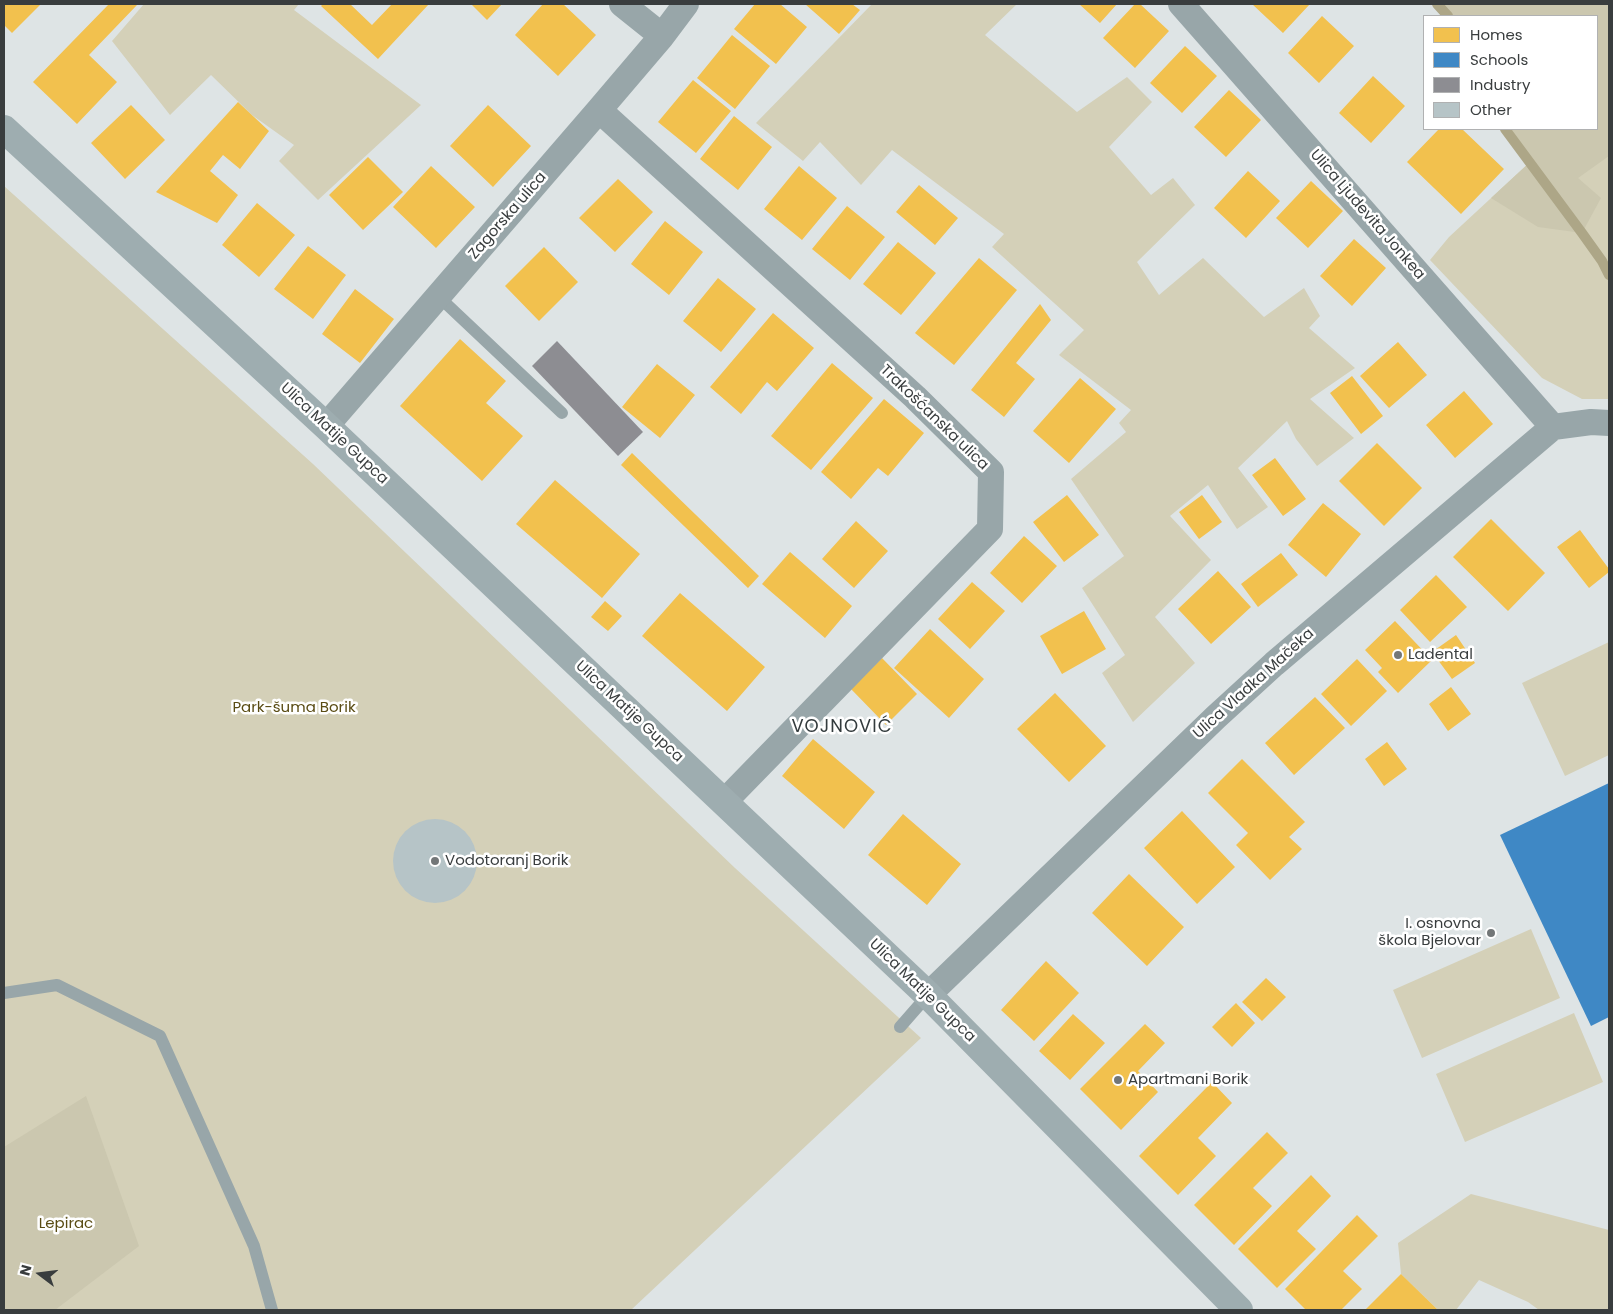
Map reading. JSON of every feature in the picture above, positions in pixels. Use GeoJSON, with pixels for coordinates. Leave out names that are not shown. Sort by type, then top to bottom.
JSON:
{"type":"FeatureCollection","features":[{"type":"Feature","properties":{"kind":"street"},"geometry":{"type":"LineString","coordinates":[[622,4],[662,36]]}},
{"type":"Feature","properties":{"kind":"street","name":"Zagorska ulica"},"geometry":{"type":"LineString","coordinates":[[326,426],[599,110],[662,36],[686,4]]}},
{"type":"Feature","properties":{"kind":"street","name":"Ulica Ljudevita Jonkea"},"geometry":{"type":"LineString","coordinates":[[1181,4],[1553,427]]}},
{"type":"Feature","properties":{"kind":"street","name":"Trakošćanska ulica"},"geometry":{"type":"LineString","coordinates":[[599,110],[915,397],[991,472],[990,529],[724,802]]}},
{"type":"Feature","properties":{"kind":"street","name":"Ulica Matije Gupca"},"geometry":{"type":"LineString","coordinates":[[4,129],[326,426],[928,995],[1239,1310]]}},
{"type":"Feature","properties":{"kind":"street"},"geometry":{"type":"LineString","coordinates":[[1553,427],[1591,422],[1609,423]]}},
{"type":"Feature","properties":{"kind":"street","name":"Ulica Vladka Mačeka"},"geometry":{"type":"LineString","coordinates":[[928,995],[1216,717],[1274,664],[1553,427]]}},
{"type":"Feature","properties":{"kind":"lane"},"geometry":{"type":"LineString","coordinates":[[438,296],[562,413]]}},
{"type":"Feature","properties":{"kind":"lane"},"geometry":{"type":"LineString","coordinates":[[4,993],[57,985],[160,1036],[254,1246],[272,1310]]}},
{"type":"Feature","properties":{"kind":"lane"},"geometry":{"type":"LineString","coordinates":[[900,1027],[928,995]]}},
{"type":"Feature","properties":{"kind":"green space"},"geometry":{"type":"Polygon","coordinates":[[[144,4],[299,4],[294,10],[421,105],[318,200],[279,161],[294,145],[252,115],[211,75],[170,115],[112,41],[144,4]]]}},
{"type":"Feature","properties":{"kind":"green space"},"geometry":{"type":"Polygon","coordinates":[[[872,4],[1017,4],[985,35],[1077,112],[1127,77],[1152,102],[1109,147],[1151,195],[1173,178],[1195,205],[1137,262],[1159,295],[1203,258],[1264,317],[1304,288],[1320,316],[1309,328],[1355,368],[1310,399],[1354,438],[1317,466],[1296,439],[1287,421],[1238,468],[1268,507],[1237,529],[1208,485],[1170,516],[1211,560],[1155,617],[1195,663],[1133,722],[1102,673],[1125,655],[1082,588],[1124,556],[1071,479],[1126,432],[1119,423],[1131,410],[1059,355],[1084,330],[992,247],[1004,234],[892,150],[861,185],[820,142],[803,161],[756,123],[872,4]]]}},
{"type":"Feature","properties":{"kind":"green space"},"geometry":{"type":"Polygon","coordinates":[[[1437,4],[1609,4],[1609,399],[1582,399],[1542,378],[1430,260],[1449,237],[1530,162],[1506,130],[1598,130],[1598,15],[1447,15],[1437,4]]]}},
{"type":"Feature","properties":{"kind":"green space"},"geometry":{"type":"Polygon","coordinates":[[[1437,4],[1609,4],[1609,156],[1578,178],[1601,198],[1582,233],[1538,227],[1491,198],[1530,162],[1506,130],[1598,130],[1598,15],[1447,15],[1437,4]]]}},
{"type":"Feature","properties":{"kind":"green space","name":"Park-šuma Borik"},"geometry":{"type":"Polygon","coordinates":[[[4,186],[313,464],[735,868],[921,1038],[631,1310],[4,1310],[4,186]]]}},
{"type":"Feature","properties":{"kind":"green space"},"geometry":{"type":"Polygon","coordinates":[[[1609,642],[1609,755],[1565,776],[1522,683],[1609,642]]]}},
{"type":"Feature","properties":{"kind":"green space"},"geometry":{"type":"Polygon","coordinates":[[[1531,929],[1560,998],[1422,1058],[1393,990],[1531,929]]]}},
{"type":"Feature","properties":{"kind":"green space"},"geometry":{"type":"Polygon","coordinates":[[[1574,1013],[1603,1082],[1465,1142],[1436,1074],[1574,1013]]]}},
{"type":"Feature","properties":{"kind":"green space","name":"Lepirac"},"geometry":{"type":"Polygon","coordinates":[[[86,1096],[139,1246],[55,1310],[4,1310],[4,1147],[86,1096]]]}},
{"type":"Feature","properties":{"kind":"green space"},"geometry":{"type":"Polygon","coordinates":[[[1471,1194],[1609,1230],[1609,1310],[1539,1310],[1528,1302],[1479,1280],[1456,1310],[1438,1310],[1401,1274],[1398,1243],[1471,1194]]]}},
{"type":"Feature","properties":{"kind":"building: Homes"},"geometry":{"type":"Polygon","coordinates":[[[4,4],[41,4],[12,33],[4,25],[4,4]]]}},
{"type":"Feature","properties":{"kind":"building: Homes"},"geometry":{"type":"Polygon","coordinates":[[[109,4],[137,5],[89,55],[117,82],[77,124],[33,82],[109,4]]]}},
{"type":"Feature","properties":{"kind":"building: Homes"},"geometry":{"type":"Polygon","coordinates":[[[323,4],[350,4],[372,25],[392,4],[429,4],[378,59],[321,6],[323,4]]]}},
{"type":"Feature","properties":{"kind":"building: Homes"},"geometry":{"type":"Polygon","coordinates":[[[471,4],[502,4],[487,20],[471,4]]]}},
{"type":"Feature","properties":{"kind":"building: Homes"},"geometry":{"type":"Polygon","coordinates":[[[543,4],[563,4],[596,35],[558,76],[515,35],[543,4]]]}},
{"type":"Feature","properties":{"kind":"building: Homes"},"geometry":{"type":"Polygon","coordinates":[[[755,4],[780,4],[807,27],[776,64],[734,29],[755,4]]]}},
{"type":"Feature","properties":{"kind":"building: Homes"},"geometry":{"type":"Polygon","coordinates":[[[805,4],[852,4],[860,10],[839,34],[805,4]]]}},
{"type":"Feature","properties":{"kind":"building: Homes"},"geometry":{"type":"Polygon","coordinates":[[[1079,4],[1117,4],[1100,23],[1079,4]]]}},
{"type":"Feature","properties":{"kind":"building: Homes"},"geometry":{"type":"Polygon","coordinates":[[[1135,4],[1140,4],[1169,31],[1135,68],[1103,38],[1135,4]]]}},
{"type":"Feature","properties":{"kind":"building: Homes"},"geometry":{"type":"Polygon","coordinates":[[[1252,4],[1310,4],[1283,33],[1252,4]]]}},
{"type":"Feature","properties":{"kind":"building: Homes"},"geometry":{"type":"Polygon","coordinates":[[[1322,16],[1354,46],[1319,83],[1288,53],[1322,16]]]}},
{"type":"Feature","properties":{"kind":"building: Homes"},"geometry":{"type":"Polygon","coordinates":[[[732,35],[770,66],[735,109],[697,78],[732,35]]]}},
{"type":"Feature","properties":{"kind":"building: Homes"},"geometry":{"type":"Polygon","coordinates":[[[1185,46],[1217,76],[1182,113],[1150,83],[1185,46]]]}},
{"type":"Feature","properties":{"kind":"building: Homes"},"geometry":{"type":"Polygon","coordinates":[[[1373,76],[1405,106],[1371,143],[1339,113],[1373,76]]]}},
{"type":"Feature","properties":{"kind":"building: Homes"},"geometry":{"type":"Polygon","coordinates":[[[693,80],[731,111],[696,153],[658,122],[693,80]]]}},
{"type":"Feature","properties":{"kind":"building: Homes"},"geometry":{"type":"Polygon","coordinates":[[[1229,90],[1261,120],[1226,157],[1194,127],[1229,90]]]}},
{"type":"Feature","properties":{"kind":"building: Homes"},"geometry":{"type":"Polygon","coordinates":[[[238,102],[269,131],[240,169],[223,155],[210,171],[238,195],[217,223],[156,192],[238,102]]]}},
{"type":"Feature","properties":{"kind":"building: Homes"},"geometry":{"type":"Polygon","coordinates":[[[131,105],[165,140],[125,179],[91,143],[131,105]]]}},
{"type":"Feature","properties":{"kind":"building: Homes"},"geometry":{"type":"Polygon","coordinates":[[[488,105],[531,146],[493,187],[450,146],[488,105]]]}},
{"type":"Feature","properties":{"kind":"building: Homes"},"geometry":{"type":"Polygon","coordinates":[[[734,116],[772,147],[738,190],[700,159],[734,116]]]}},
{"type":"Feature","properties":{"kind":"building: Homes"},"geometry":{"type":"Polygon","coordinates":[[[1438,130],[1463,130],[1504,169],[1461,214],[1407,162],[1438,130]]]}},
{"type":"Feature","properties":{"kind":"building: Homes"},"geometry":{"type":"Polygon","coordinates":[[[368,157],[403,192],[363,230],[329,195],[368,157]]]}},
{"type":"Feature","properties":{"kind":"building: Homes"},"geometry":{"type":"Polygon","coordinates":[[[431,166],[475,207],[436,248],[393,207],[431,166]]]}},
{"type":"Feature","properties":{"kind":"building: Homes"},"geometry":{"type":"Polygon","coordinates":[[[799,166],[837,198],[802,240],[764,209],[799,166]]]}},
{"type":"Feature","properties":{"kind":"building: Homes"},"geometry":{"type":"Polygon","coordinates":[[[1248,171],[1280,201],[1246,238],[1214,208],[1248,171]]]}},
{"type":"Feature","properties":{"kind":"building: Homes"},"geometry":{"type":"Polygon","coordinates":[[[618,179],[653,212],[615,252],[579,218],[618,179]]]}},
{"type":"Feature","properties":{"kind":"building: Homes"},"geometry":{"type":"Polygon","coordinates":[[[1311,181],[1343,211],[1308,248],[1276,218],[1311,181]]]}},
{"type":"Feature","properties":{"kind":"building: Homes"},"geometry":{"type":"Polygon","coordinates":[[[919,185],[958,218],[935,245],[896,212],[919,185]]]}},
{"type":"Feature","properties":{"kind":"building: Homes"},"geometry":{"type":"Polygon","coordinates":[[[257,203],[295,235],[259,277],[222,245],[257,203]]]}},
{"type":"Feature","properties":{"kind":"building: Homes"},"geometry":{"type":"Polygon","coordinates":[[[847,206],[885,237],[850,280],[812,249],[847,206]]]}},
{"type":"Feature","properties":{"kind":"building: Homes"},"geometry":{"type":"Polygon","coordinates":[[[665,221],[703,252],[669,295],[631,264],[665,221]]]}},
{"type":"Feature","properties":{"kind":"building: Homes"},"geometry":{"type":"Polygon","coordinates":[[[1354,239],[1386,268],[1352,306],[1320,276],[1354,239]]]}},
{"type":"Feature","properties":{"kind":"building: Homes"},"geometry":{"type":"Polygon","coordinates":[[[898,242],[936,273],[901,315],[863,284],[898,242]]]}},
{"type":"Feature","properties":{"kind":"building: Homes"},"geometry":{"type":"Polygon","coordinates":[[[308,246],[346,275],[313,319],[274,289],[308,246]]]}},
{"type":"Feature","properties":{"kind":"building: Homes"},"geometry":{"type":"Polygon","coordinates":[[[544,247],[578,282],[539,321],[505,286],[544,247]]]}},
{"type":"Feature","properties":{"kind":"building: Homes"},"geometry":{"type":"Polygon","coordinates":[[[979,258],[1017,290],[954,365],[915,333],[979,258]]]}},
{"type":"Feature","properties":{"kind":"building: Homes"},"geometry":{"type":"Polygon","coordinates":[[[718,278],[756,309],[721,352],[683,321],[718,278]]]}},
{"type":"Feature","properties":{"kind":"building: Homes"},"geometry":{"type":"Polygon","coordinates":[[[355,289],[394,319],[360,363],[322,334],[355,289]]]}},
{"type":"Feature","properties":{"kind":"building: Homes"},"geometry":{"type":"Polygon","coordinates":[[[1040,304],[1051,320],[1016,363],[1035,379],[1004,417],[971,390],[1040,304]]]}},
{"type":"Feature","properties":{"kind":"building: Homes"},"geometry":{"type":"Polygon","coordinates":[[[773,313],[814,348],[777,391],[767,382],[741,414],[710,387],[773,313]]]}},
{"type":"Feature","properties":{"kind":"building: Homes"},"geometry":{"type":"Polygon","coordinates":[[[460,339],[506,381],[486,403],[523,436],[482,481],[400,406],[460,339]]]}},
{"type":"Feature","properties":{"kind":"building: Homes"},"geometry":{"type":"Polygon","coordinates":[[[1398,342],[1427,375],[1389,408],[1360,376],[1398,342]]]}},
{"type":"Feature","properties":{"kind":"building: Homes"},"geometry":{"type":"Polygon","coordinates":[[[832,363],[873,398],[811,470],[771,436],[832,363]]]}},
{"type":"Feature","properties":{"kind":"building: Homes"},"geometry":{"type":"Polygon","coordinates":[[[657,364],[695,395],[660,438],[622,407],[657,364]]]}},
{"type":"Feature","properties":{"kind":"building: Homes"},"geometry":{"type":"Polygon","coordinates":[[[1352,376],[1383,416],[1361,434],[1330,393],[1352,376]]]}},
{"type":"Feature","properties":{"kind":"building: Homes"},"geometry":{"type":"Polygon","coordinates":[[[1080,378],[1116,409],[1069,463],[1033,431],[1080,378]]]}},
{"type":"Feature","properties":{"kind":"building: Homes"},"geometry":{"type":"Polygon","coordinates":[[[1464,391],[1493,424],[1455,458],[1426,425],[1464,391]]]}},
{"type":"Feature","properties":{"kind":"building: Homes"},"geometry":{"type":"Polygon","coordinates":[[[884,399],[924,433],[888,476],[878,468],[851,499],[821,472],[884,399]]]}},
{"type":"Feature","properties":{"kind":"building: Homes"},"geometry":{"type":"Polygon","coordinates":[[[1377,443],[1422,488],[1384,526],[1339,481],[1377,443]]]}},
{"type":"Feature","properties":{"kind":"building: Homes"},"geometry":{"type":"Polygon","coordinates":[[[632,453],[759,576],[748,588],[621,465],[632,453]]]}},
{"type":"Feature","properties":{"kind":"building: Homes"},"geometry":{"type":"Polygon","coordinates":[[[1275,458],[1306,499],[1283,516],[1252,475],[1275,458]]]}},
{"type":"Feature","properties":{"kind":"building: Homes"},"geometry":{"type":"Polygon","coordinates":[[[555,480],[640,554],[602,598],[516,524],[555,480]]]}},
{"type":"Feature","properties":{"kind":"building: Homes"},"geometry":{"type":"Polygon","coordinates":[[[1067,495],[1099,535],[1064,562],[1033,522],[1067,495]]]}},
{"type":"Feature","properties":{"kind":"building: Homes"},"geometry":{"type":"Polygon","coordinates":[[[1202,495],[1222,522],[1199,539],[1179,512],[1202,495]]]}},
{"type":"Feature","properties":{"kind":"building: Homes"},"geometry":{"type":"Polygon","coordinates":[[[1323,503],[1361,534],[1326,577],[1288,545],[1323,503]]]}},
{"type":"Feature","properties":{"kind":"building: Homes"},"geometry":{"type":"Polygon","coordinates":[[[1491,519],[1545,573],[1508,611],[1453,557],[1491,519]]]}},
{"type":"Feature","properties":{"kind":"building: Homes"},"geometry":{"type":"Polygon","coordinates":[[[856,521],[888,551],[854,588],[822,559],[856,521]]]}},
{"type":"Feature","properties":{"kind":"building: Homes"},"geometry":{"type":"Polygon","coordinates":[[[1580,530],[1609,569],[1609,572],[1589,588],[1557,547],[1580,530]]]}},
{"type":"Feature","properties":{"kind":"building: Homes"},"geometry":{"type":"Polygon","coordinates":[[[1024,536],[1057,566],[1022,603],[990,573],[1024,536]]]}},
{"type":"Feature","properties":{"kind":"building: Homes"},"geometry":{"type":"Polygon","coordinates":[[[790,552],[852,606],[825,638],[762,584],[790,552]]]}},
{"type":"Feature","properties":{"kind":"building: Homes"},"geometry":{"type":"Polygon","coordinates":[[[1281,553],[1298,575],[1258,607],[1241,584],[1281,553]]]}},
{"type":"Feature","properties":{"kind":"building: Homes"},"geometry":{"type":"Polygon","coordinates":[[[1218,571],[1251,607],[1211,644],[1178,609],[1218,571]]]}},
{"type":"Feature","properties":{"kind":"building: Homes"},"geometry":{"type":"Polygon","coordinates":[[[1436,575],[1467,607],[1430,642],[1400,610],[1436,575]]]}},
{"type":"Feature","properties":{"kind":"building: Homes"},"geometry":{"type":"Polygon","coordinates":[[[972,582],[1005,611],[970,649],[938,619],[972,582]]]}},
{"type":"Feature","properties":{"kind":"building: Homes"},"geometry":{"type":"Polygon","coordinates":[[[680,593],[765,667],[727,711],[642,636],[680,593]]]}},
{"type":"Feature","properties":{"kind":"building: Homes"},"geometry":{"type":"Polygon","coordinates":[[[605,601],[622,616],[608,631],[591,617],[605,601]]]}},
{"type":"Feature","properties":{"kind":"building: Homes"},"geometry":{"type":"Polygon","coordinates":[[[1084,611],[1106,649],[1062,674],[1040,636],[1084,611]]]}},
{"type":"Feature","properties":{"kind":"building: Homes","name":"Ladental"},"geometry":{"type":"Polygon","coordinates":[[[1395,621],[1432,660],[1398,693],[1378,672],[1382,668],[1365,650],[1395,621]]]}},
{"type":"Feature","properties":{"kind":"building: Homes"},"geometry":{"type":"Polygon","coordinates":[[[930,629],[984,679],[949,718],[894,668],[930,629]]]}},
{"type":"Feature","properties":{"kind":"building: Homes"},"geometry":{"type":"Polygon","coordinates":[[[1456,635],[1475,663],[1452,679],[1432,652],[1456,635]]]}},
{"type":"Feature","properties":{"kind":"building: Homes"},"geometry":{"type":"Polygon","coordinates":[[[882,658],[917,694],[886,725],[851,689],[882,658]]]}},
{"type":"Feature","properties":{"kind":"building: Homes"},"geometry":{"type":"Polygon","coordinates":[[[1357,659],[1387,691],[1351,726],[1321,694],[1357,659]]]}},
{"type":"Feature","properties":{"kind":"building: Homes"},"geometry":{"type":"Polygon","coordinates":[[[1451,687],[1471,714],[1448,731],[1429,704],[1451,687]]]}},
{"type":"Feature","properties":{"kind":"building: Homes"},"geometry":{"type":"Polygon","coordinates":[[[1055,693],[1106,746],[1069,782],[1017,729],[1055,693]]]}},
{"type":"Feature","properties":{"kind":"building: Homes"},"geometry":{"type":"Polygon","coordinates":[[[1315,697],[1345,728],[1294,775],[1265,743],[1315,697]]]}},
{"type":"Feature","properties":{"kind":"building: Homes"},"geometry":{"type":"Polygon","coordinates":[[[813,739],[875,792],[844,829],[782,776],[813,739]]]}},
{"type":"Feature","properties":{"kind":"building: Homes"},"geometry":{"type":"Polygon","coordinates":[[[1387,742],[1407,769],[1384,786],[1365,759],[1387,742]]]}},
{"type":"Feature","properties":{"kind":"building: Homes"},"geometry":{"type":"Polygon","coordinates":[[[1242,759],[1305,822],[1289,837],[1302,849],[1270,880],[1236,845],[1248,833],[1208,793],[1242,759]]]}},
{"type":"Feature","properties":{"kind":"building: Homes"},"geometry":{"type":"Polygon","coordinates":[[[1182,811],[1235,867],[1197,904],[1144,848],[1182,811]]]}},
{"type":"Feature","properties":{"kind":"building: Homes"},"geometry":{"type":"Polygon","coordinates":[[[903,814],[961,864],[927,905],[868,855],[903,814]]]}},
{"type":"Feature","properties":{"kind":"building: Homes"},"geometry":{"type":"Polygon","coordinates":[[[1129,874],[1184,927],[1147,966],[1092,913],[1129,874]]]}},
{"type":"Feature","properties":{"kind":"building: Homes"},"geometry":{"type":"Polygon","coordinates":[[[1046,961],[1079,993],[1034,1041],[1001,1010],[1046,961]]]}},
{"type":"Feature","properties":{"kind":"building: Homes"},"geometry":{"type":"Polygon","coordinates":[[[1266,978],[1286,997],[1262,1021],[1242,1002],[1266,978]]]}},
{"type":"Feature","properties":{"kind":"building: Homes"},"geometry":{"type":"Polygon","coordinates":[[[1236,1003],[1255,1023],[1232,1047],[1212,1027],[1236,1003]]]}},
{"type":"Feature","properties":{"kind":"building: Homes"},"geometry":{"type":"Polygon","coordinates":[[[1073,1014],[1105,1043],[1070,1080],[1039,1051],[1073,1014]]]}},
{"type":"Feature","properties":{"kind":"building: Homes","name":"Apartmani Borik"},"geometry":{"type":"Polygon","coordinates":[[[1145,1024],[1165,1043],[1138,1071],[1158,1092],[1121,1130],[1080,1089],[1145,1024]]]}},
{"type":"Feature","properties":{"kind":"building: Homes"},"geometry":{"type":"Polygon","coordinates":[[[1212,1082],[1232,1103],[1198,1138],[1216,1156],[1178,1195],[1139,1156],[1212,1082]]]}},
{"type":"Feature","properties":{"kind":"building: Homes"},"geometry":{"type":"Polygon","coordinates":[[[1267,1132],[1288,1153],[1253,1188],[1272,1206],[1234,1245],[1194,1205],[1267,1132]]]}},
{"type":"Feature","properties":{"kind":"building: Homes"},"geometry":{"type":"Polygon","coordinates":[[[1311,1175],[1331,1196],[1297,1231],[1316,1249],[1277,1288],[1238,1249],[1311,1175]]]}},
{"type":"Feature","properties":{"kind":"building: Homes"},"geometry":{"type":"Polygon","coordinates":[[[1357,1215],[1378,1236],[1343,1271],[1362,1289],[1341,1310],[1306,1310],[1285,1289],[1357,1215]]]}},
{"type":"Feature","properties":{"kind":"building: Homes"},"geometry":{"type":"Polygon","coordinates":[[[1401,1274],[1438,1310],[1365,1310],[1401,1274]]]}},
{"type":"Feature","properties":{"kind":"building: Schools"},"geometry":{"type":"Polygon","coordinates":[[[1609,783],[1609,1017],[1591,1026],[1500,835],[1609,783]]]}},
{"type":"Feature","properties":{"kind":"building: Industry"},"geometry":{"type":"Polygon","coordinates":[[[557,341],[643,432],[618,456],[532,366],[557,341]]]}},
{"type":"Feature","properties":{"kind":"building: Other","name":"Vodotoranj Borik"},"geometry":{"type":"Polygon","coordinates":[[[435,819],[451,822],[465,831],[474,845],[477,861],[474,877],[465,891],[451,900],[435,903],[419,900],[405,891],[396,877],[393,861],[396,845],[405,831],[419,822],[435,819]]]}},
{"type":"Feature","properties":{"kind":"waterway"},"geometry":{"type":"LineString","coordinates":[[1437,4],[1447,15]]}},
{"type":"Feature","properties":{"kind":"waterway"},"geometry":{"type":"LineString","coordinates":[[1506,130],[1602,261],[1609,275]]}},
{"type":"Feature","properties":{"kind":"place","name":"Ladental"},"geometry":{"type":"Point","coordinates":[1398,655]}},
{"type":"Feature","properties":{"kind":"place","name":"Vodotoranj Borik"},"geometry":{"type":"Point","coordinates":[435,861]}},
{"type":"Feature","properties":{"kind":"place","name":"I. osnovna škola Bjelovar"},"geometry":{"type":"Point","coordinates":[1491,933]}},
{"type":"Feature","properties":{"kind":"place","name":"Apartmani Borik"},"geometry":{"type":"Point","coordinates":[1118,1080]}},
{"type":"Feature","properties":{"kind":"district","name":"VOJNOVIĆ"},"geometry":{"type":"Point","coordinates":[842,727]}}]}
